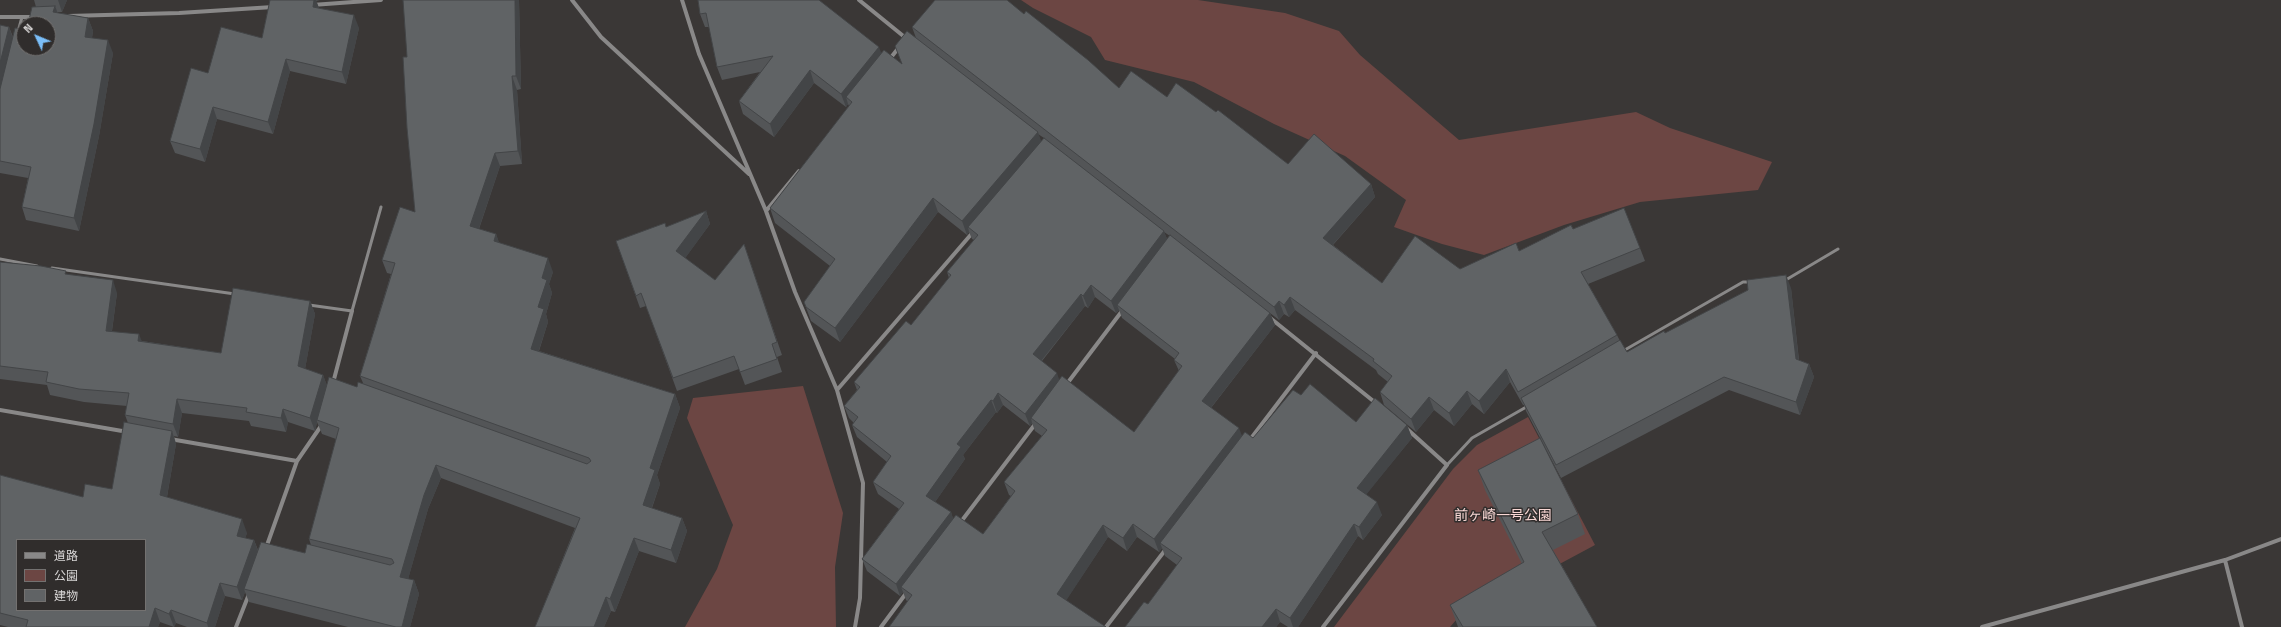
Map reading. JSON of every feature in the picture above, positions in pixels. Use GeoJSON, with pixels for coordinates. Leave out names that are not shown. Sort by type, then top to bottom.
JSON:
{"type":"FeatureCollection","features":[{"type":"Feature","properties":{"kind":"street"},"geometry":{"type":"LineString","coordinates":[[303,5],[381,0]]}},
{"type":"Feature","properties":{"kind":"street"},"geometry":{"type":"LineString","coordinates":[[572,0],[601,37],[751,176]]}},
{"type":"Feature","properties":{"kind":"street"},"geometry":{"type":"LineString","coordinates":[[682,0],[699,54],[766,211],[795,292],[837,390],[863,483],[860,598],[855,627]]}},
{"type":"Feature","properties":{"kind":"street"},"geometry":{"type":"LineString","coordinates":[[859,0],[912,43]]}},
{"type":"Feature","properties":{"kind":"street"},"geometry":{"type":"LineString","coordinates":[[61,16],[179,13],[280,7]]}},
{"type":"Feature","properties":{"kind":"street"},"geometry":{"type":"LineString","coordinates":[[0,17],[16,17]]}},
{"type":"Feature","properties":{"kind":"street"},"geometry":{"type":"LineString","coordinates":[[886,63],[906,38]]}},
{"type":"Feature","properties":{"kind":"street"},"geometry":{"type":"LineString","coordinates":[[766,211],[801,168]]}},
{"type":"Feature","properties":{"kind":"street"},"geometry":{"type":"LineString","coordinates":[[837,390],[976,229]]}},
{"type":"Feature","properties":{"kind":"street"},"geometry":{"type":"LineString","coordinates":[[1063,388],[1126,306]]}},
{"type":"Feature","properties":{"kind":"street"},"geometry":{"type":"LineString","coordinates":[[331,388],[352,310]]}},
{"type":"Feature","properties":{"kind":"street"},"geometry":{"type":"LineString","coordinates":[[1266,315],[1381,408]]}},
{"type":"Feature","properties":{"kind":"street"},"geometry":{"type":"LineString","coordinates":[[1244,447],[1316,354]]}},
{"type":"Feature","properties":{"kind":"street"},"geometry":{"type":"LineString","coordinates":[[0,410],[133,433]]}},
{"type":"Feature","properties":{"kind":"street"},"geometry":{"type":"LineString","coordinates":[[957,526],[1039,420]]}},
{"type":"Feature","properties":{"kind":"street"},"geometry":{"type":"LineString","coordinates":[[1323,627],[1447,465],[1399,422]]}},
{"type":"Feature","properties":{"kind":"street"},"geometry":{"type":"LineString","coordinates":[[265,551],[297,461],[320,430],[322,424]]}},
{"type":"Feature","properties":{"kind":"street"},"geometry":{"type":"LineString","coordinates":[[164,438],[297,461]]}},
{"type":"Feature","properties":{"kind":"street"},"geometry":{"type":"LineString","coordinates":[[1982,627],[2225,560],[2281,539]]}},
{"type":"Feature","properties":{"kind":"street"},"geometry":{"type":"LineString","coordinates":[[1106,627],[1168,546]]}},
{"type":"Feature","properties":{"kind":"street"},"geometry":{"type":"LineString","coordinates":[[2225,560],[2242,627]]}},
{"type":"Feature","properties":{"kind":"street"},"geometry":{"type":"LineString","coordinates":[[236,627],[252,585]]}},
{"type":"Feature","properties":{"kind":"street"},"geometry":{"type":"LineString","coordinates":[[881,627],[909,589]]}},
{"type":"Feature","properties":{"kind":"lane"},"geometry":{"type":"LineString","coordinates":[[305,304],[352,310],[382,207]]}},
{"type":"Feature","properties":{"kind":"lane"},"geometry":{"type":"LineString","coordinates":[[1776,282],[1782,282],[1808,269],[1838,249]]}},
{"type":"Feature","properties":{"kind":"lane"},"geometry":{"type":"LineString","coordinates":[[0,259],[42,267]]}},
{"type":"Feature","properties":{"kind":"lane"},"geometry":{"type":"LineString","coordinates":[[49,268],[243,295]]}},
{"type":"Feature","properties":{"kind":"lane"},"geometry":{"type":"LineString","coordinates":[[1621,352],[1742,282],[1756,282]]}},
{"type":"Feature","properties":{"kind":"lane"},"geometry":{"type":"LineString","coordinates":[[333,382],[340,384]]}},
{"type":"Feature","properties":{"kind":"lane"},"geometry":{"type":"LineString","coordinates":[[1447,465],[1472,438],[1533,403]]}},
{"type":"Feature","properties":{"kind":"lane"},"geometry":{"type":"LineString","coordinates":[[268,544],[276,546]]}},
{"type":"Feature","properties":{"kind":"green space"},"geometry":{"type":"Polygon","coordinates":[[[1021,0],[1198,0],[1285,13],[1339,31],[1360,55],[1459,140],[1636,112],[1670,128],[1772,162],[1758,190],[1640,202],[1564,225],[1484,255],[1442,244],[1394,227],[1406,200],[1345,156],[1274,124],[1194,82],[1105,60],[1091,37],[1033,8],[1021,0]]]}},
{"type":"Feature","properties":{"kind":"green space"},"geometry":{"type":"Polygon","coordinates":[[[803,386],[843,513],[835,567],[836,627],[685,627],[717,569],[733,525],[687,418],[693,398],[803,386]]]}},
{"type":"Feature","properties":{"kind":"green space","name":"前ヶ崎一号公園"},"geometry":{"type":"Polygon","coordinates":[[[1528,417],[1595,545],[1457,619],[1450,627],[1334,627],[1453,469],[1477,445],[1528,417]]]}},
{"type":"Feature","properties":{"kind":"building"},"geometry":{"type":"Polygon","coordinates":[[[270,0],[314,0],[313,7],[354,15],[342,72],[286,59],[268,122],[213,107],[200,149],[170,141],[191,68],[208,73],[221,27],[262,38],[270,0]]]}},
{"type":"Feature","properties":{"kind":"building"},"geometry":{"type":"Polygon","coordinates":[[[403,0],[515,0],[516,76],[512,76],[518,151],[495,153],[470,226],[496,234],[494,241],[548,258],[542,278],[547,280],[538,307],[544,309],[531,349],[675,394],[650,468],[655,470],[643,505],[682,518],[671,550],[634,538],[610,599],[606,597],[594,627],[535,627],[580,518],[436,465],[424,495],[400,577],[414,580],[402,627],[396,627],[244,589],[261,542],[305,553],[307,544],[390,565],[394,563],[392,559],[309,539],[339,428],[317,420],[329,377],[357,387],[358,382],[587,464],[591,461],[589,458],[360,376],[395,263],[382,260],[400,207],[415,212],[407,128],[403,57],[407,57],[403,0]]]}},
{"type":"Feature","properties":{"kind":"building"},"geometry":{"type":"Polygon","coordinates":[[[698,0],[819,0],[879,47],[841,94],[810,70],[770,124],[739,101],[773,56],[717,67],[706,13],[700,14],[698,0]]]}},
{"type":"Feature","properties":{"kind":"building"},"geometry":{"type":"Polygon","coordinates":[[[935,0],[1007,0],[1024,14],[1026,11],[1088,60],[1119,88],[1131,71],[1167,97],[1176,83],[1216,112],[1218,110],[1288,164],[1314,134],[1371,184],[1323,238],[1382,283],[1415,236],[1460,269],[1516,243],[1519,251],[1571,225],[1573,229],[1624,208],[1640,248],[1581,272],[1617,335],[1518,392],[1506,369],[1479,401],[1467,391],[1449,413],[1429,397],[1411,419],[1380,392],[1392,376],[1373,361],[1374,359],[1290,297],[1284,305],[1279,301],[1274,307],[912,27],[935,0]]]}},
{"type":"Feature","properties":{"kind":"building"},"geometry":{"type":"Polygon","coordinates":[[[55,6],[53,12],[88,18],[85,37],[108,40],[94,124],[74,218],[22,207],[31,167],[0,161],[0,89],[15,28],[16,56],[56,56],[56,16],[30,16],[32,7],[55,6]]]}},
{"type":"Feature","properties":{"kind":"building"},"geometry":{"type":"Polygon","coordinates":[[[0,25],[9,27],[0,63],[0,25]]]}},
{"type":"Feature","properties":{"kind":"building"},"geometry":{"type":"Polygon","coordinates":[[[907,31],[1038,132],[962,221],[933,198],[835,328],[806,307],[804,302],[835,259],[770,208],[852,102],[846,97],[884,50],[902,64],[895,46],[907,31]]]}},
{"type":"Feature","properties":{"kind":"building"},"geometry":{"type":"Polygon","coordinates":[[[1044,138],[1164,231],[1111,301],[1091,285],[1083,296],[1081,294],[1033,354],[1057,373],[1025,414],[998,393],[957,444],[961,447],[926,496],[951,512],[896,584],[862,559],[904,503],[873,482],[891,456],[852,425],[858,417],[844,406],[860,387],[854,382],[906,321],[911,325],[951,275],[947,272],[978,235],[968,227],[1044,138]]]}},
{"type":"Feature","properties":{"kind":"building"},"geometry":{"type":"Polygon","coordinates":[[[706,211],[676,251],[715,280],[744,244],[777,342],[772,344],[777,359],[740,372],[734,356],[673,378],[641,293],[636,296],[616,241],[665,223],[666,227],[706,211]]]}},
{"type":"Feature","properties":{"kind":"building"},"geometry":{"type":"Polygon","coordinates":[[[1170,235],[1270,313],[1202,401],[1239,428],[1154,539],[1133,524],[1123,538],[1103,525],[1057,594],[1106,627],[889,627],[912,595],[901,587],[956,515],[983,534],[1015,491],[1004,482],[1047,430],[1031,418],[1062,376],[1134,432],[1182,366],[1174,360],[1179,353],[1117,305],[1170,235]]]}},
{"type":"Feature","properties":{"kind":"building"},"geometry":{"type":"Polygon","coordinates":[[[0,262],[41,266],[66,271],[65,274],[113,280],[106,331],[139,334],[138,341],[221,353],[233,288],[310,301],[298,366],[323,375],[310,418],[283,409],[281,418],[246,412],[247,408],[177,399],[173,424],[125,415],[129,393],[79,389],[46,382],[48,372],[0,366],[0,262]]]}},
{"type":"Feature","properties":{"kind":"building"},"geometry":{"type":"Polygon","coordinates":[[[1786,275],[1796,359],[1809,364],[1796,402],[1724,377],[1556,465],[1521,398],[1620,340],[1627,352],[1664,331],[1665,333],[1748,290],[1747,280],[1786,275]]]}},
{"type":"Feature","properties":{"kind":"building"},"geometry":{"type":"Polygon","coordinates":[[[1310,384],[1356,422],[1375,398],[1407,425],[1357,488],[1377,502],[1359,527],[1354,524],[1290,618],[1276,609],[1262,627],[1125,627],[1144,602],[1148,604],[1182,558],[1160,543],[1245,432],[1253,438],[1293,390],[1301,395],[1310,384]]]}},
{"type":"Feature","properties":{"kind":"building"},"geometry":{"type":"Polygon","coordinates":[[[124,422],[172,431],[160,495],[242,519],[237,536],[254,540],[237,587],[220,583],[207,623],[171,610],[169,614],[155,608],[149,627],[26,627],[28,620],[0,613],[0,475],[83,497],[85,484],[112,489],[124,422]]]}},
{"type":"Feature","properties":{"kind":"building"},"geometry":{"type":"Polygon","coordinates":[[[1540,438],[1578,514],[1542,532],[1597,627],[1463,627],[1450,605],[1524,562],[1478,470],[1540,438]]]}}]}
